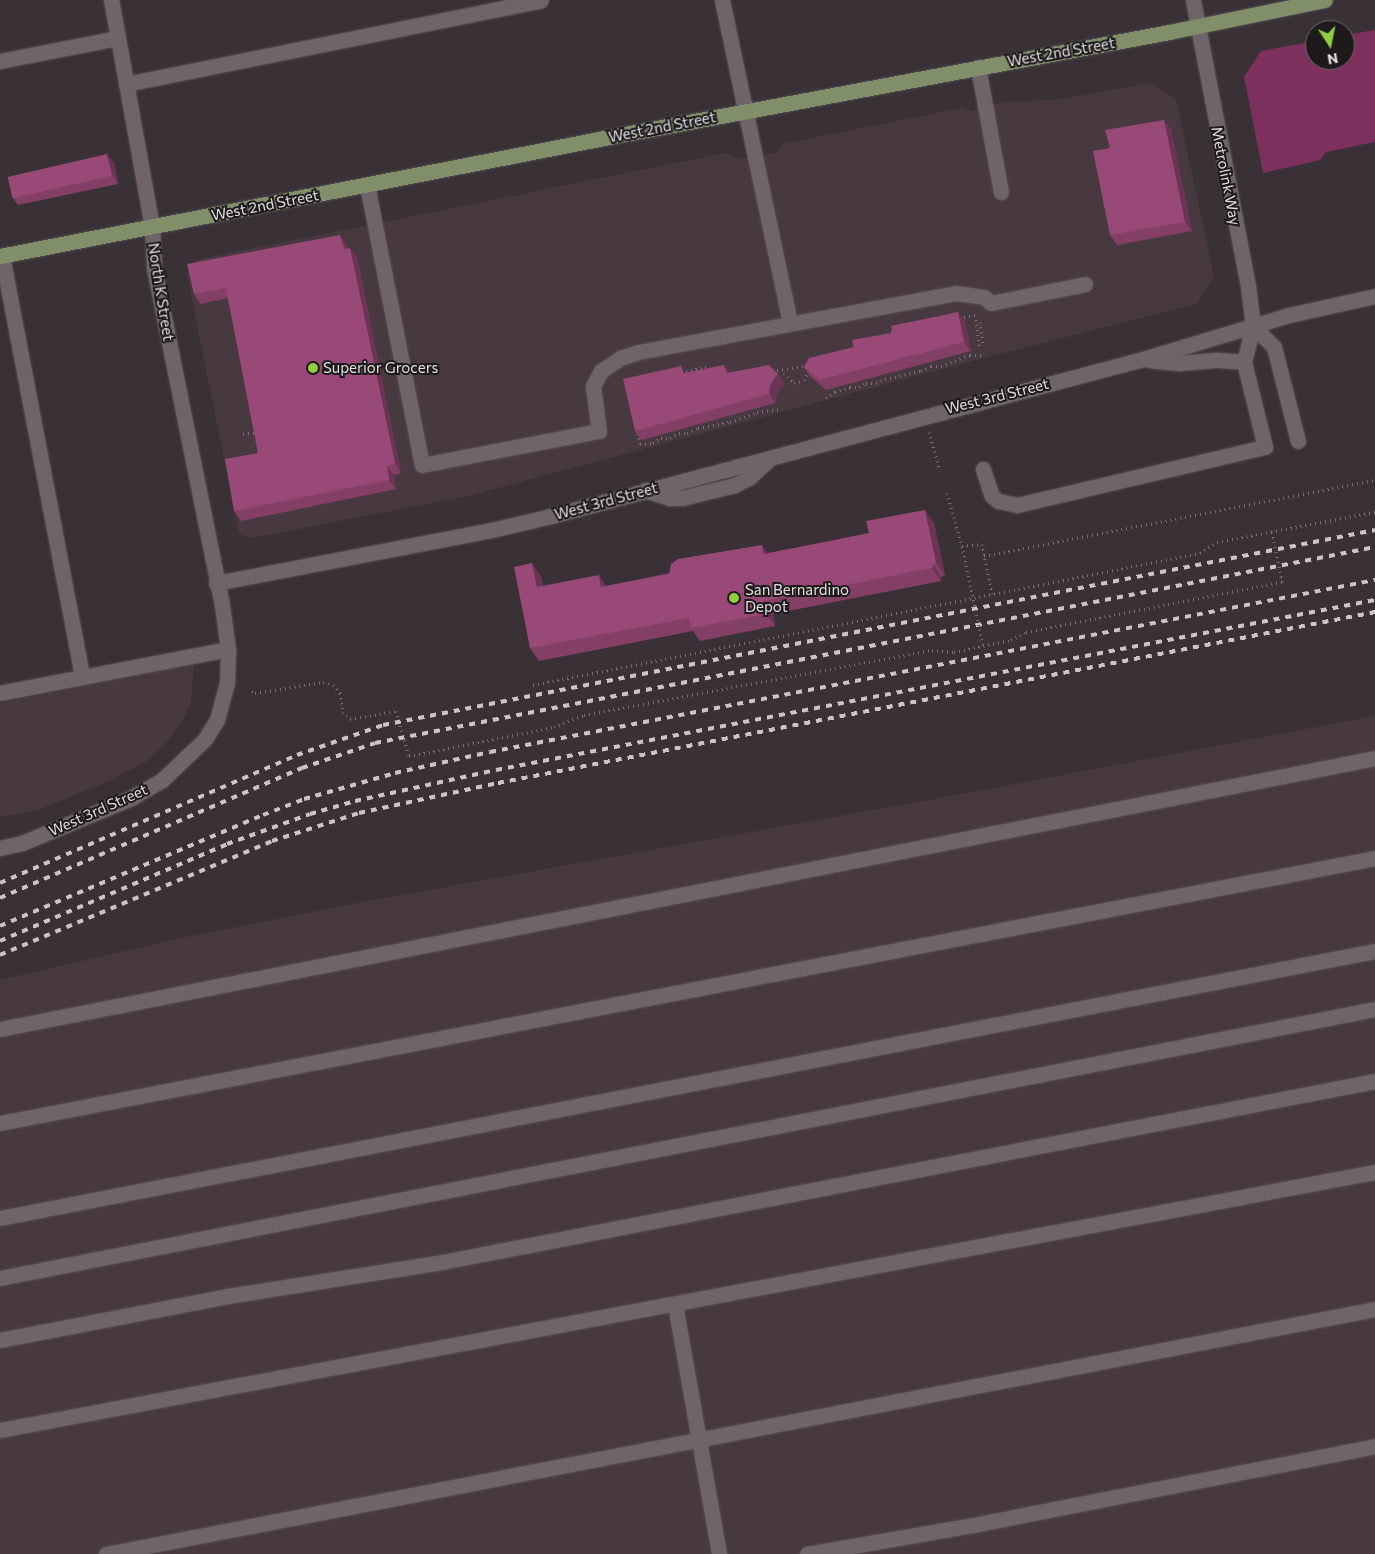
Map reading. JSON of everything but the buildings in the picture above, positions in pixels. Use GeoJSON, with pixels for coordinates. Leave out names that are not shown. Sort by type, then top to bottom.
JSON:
{"type":"FeatureCollection","features":[{"type":"Feature","properties":{"kind":"main road","name":"West 2nd Street"},"geometry":{"type":"LineString","coordinates":[[1,256],[367,186],[746,110],[1198,27],[1325,0]]}},
{"type":"Feature","properties":{"kind":"street","name":"North K Street"},"geometry":{"type":"LineString","coordinates":[[111,0],[152,227],[154,267],[216,583]]}},
{"type":"Feature","properties":{"kind":"street"},"geometry":{"type":"LineString","coordinates":[[126,84],[541,0]]}},
{"type":"Feature","properties":{"kind":"street"},"geometry":{"type":"LineString","coordinates":[[722,0],[790,322]]}},
{"type":"Feature","properties":{"kind":"street","name":"Metrolink Way"},"geometry":{"type":"LineString","coordinates":[[983,469],[992,496],[998,501],[1017,504],[1265,447],[1244,362],[1253,326],[1248,286],[1193,0]]}},
{"type":"Feature","properties":{"kind":"street"},"geometry":{"type":"LineString","coordinates":[[0,60],[117,38]]}},
{"type":"Feature","properties":{"kind":"street"},"geometry":{"type":"LineString","coordinates":[[978,68],[1001,192]]}},
{"type":"Feature","properties":{"kind":"street"},"geometry":{"type":"LineString","coordinates":[[367,186],[422,465],[599,431],[593,386],[601,371],[620,358],[638,352],[956,292],[984,296],[991,304],[1085,284]]}},
{"type":"Feature","properties":{"kind":"street"},"geometry":{"type":"LineString","coordinates":[[1,256],[82,677]]}},
{"type":"Feature","properties":{"kind":"street","name":"West 3rd Street"},"geometry":{"type":"LineString","coordinates":[[0,848],[22,843],[131,798],[162,780],[205,740],[217,720],[226,683],[228,649],[216,583],[487,531],[1142,359],[1253,326],[1375,296]]}},
{"type":"Feature","properties":{"kind":"street"},"geometry":{"type":"LineString","coordinates":[[1253,326],[1274,347],[1298,441]]}},
{"type":"Feature","properties":{"kind":"street"},"geometry":{"type":"LineString","coordinates":[[1142,359],[1180,363],[1218,360],[1244,362]]}},
{"type":"Feature","properties":{"kind":"street"},"geometry":{"type":"LineString","coordinates":[[0,693],[228,649]]}},
{"type":"Feature","properties":{"kind":"street"},"geometry":{"type":"LineString","coordinates":[[0,1029],[1375,758]]}},
{"type":"Feature","properties":{"kind":"street"},"geometry":{"type":"LineString","coordinates":[[0,1123],[1375,858]]}},
{"type":"Feature","properties":{"kind":"street"},"geometry":{"type":"LineString","coordinates":[[0,1218],[1375,951]]}},
{"type":"Feature","properties":{"kind":"street"},"geometry":{"type":"LineString","coordinates":[[0,1278],[1375,1009]]}},
{"type":"Feature","properties":{"kind":"street"},"geometry":{"type":"LineString","coordinates":[[0,1340],[228,1296],[442,1262],[1375,1081]]}},
{"type":"Feature","properties":{"kind":"street"},"geometry":{"type":"LineString","coordinates":[[0,1430],[1375,1172]]}},
{"type":"Feature","properties":{"kind":"street"},"geometry":{"type":"LineString","coordinates":[[676,1304],[719,1554]]}},
{"type":"Feature","properties":{"kind":"street"},"geometry":{"type":"LineString","coordinates":[[106,1554],[1375,1309]]}},
{"type":"Feature","properties":{"kind":"street"},"geometry":{"type":"LineString","coordinates":[[807,1554],[973,1525],[1375,1446]]}},
{"type":"Feature","properties":{"kind":"path"},"geometry":{"type":"LineString","coordinates":[[956,319],[975,315],[980,349]]}},
{"type":"Feature","properties":{"kind":"path"},"geometry":{"type":"LineString","coordinates":[[980,322],[983,343]]}},
{"type":"Feature","properties":{"kind":"path"},"geometry":{"type":"LineString","coordinates":[[872,340],[881,335],[900,331]]}},
{"type":"Feature","properties":{"kind":"path"},"geometry":{"type":"LineString","coordinates":[[826,398],[835,392],[850,387],[858,387],[866,383],[876,383],[886,378],[921,371],[970,355],[981,355]]}},
{"type":"Feature","properties":{"kind":"path"},"geometry":{"type":"LineString","coordinates":[[764,372],[812,364],[804,380],[794,383],[784,373]]}},
{"type":"Feature","properties":{"kind":"path"},"geometry":{"type":"LineString","coordinates":[[676,373],[705,367],[721,370]]}},
{"type":"Feature","properties":{"kind":"path"},"geometry":{"type":"LineString","coordinates":[[637,426],[640,444],[652,443],[661,438],[670,438],[679,433],[687,433],[698,428],[730,422],[758,412],[782,409]]}},
{"type":"Feature","properties":{"kind":"path"},"geometry":{"type":"LineString","coordinates":[[928,429],[940,470]]}},
{"type":"Feature","properties":{"kind":"path"},"geometry":{"type":"LineString","coordinates":[[243,434],[259,432]]}},
{"type":"Feature","properties":{"kind":"path"},"geometry":{"type":"LineString","coordinates":[[984,556],[1375,480]]}},
{"type":"Feature","properties":{"kind":"path"},"geometry":{"type":"LineString","coordinates":[[946,493],[962,546],[983,646]]}},
{"type":"Feature","properties":{"kind":"path"},"geometry":{"type":"LineString","coordinates":[[532,685],[1200,553],[1217,542],[1375,512]]}},
{"type":"Feature","properties":{"kind":"path"},"geometry":{"type":"LineString","coordinates":[[252,691],[255,693],[323,682],[333,685],[340,693],[343,712],[350,719],[396,711],[409,756],[554,727],[594,713],[932,650],[954,652],[1011,640],[1026,632],[1282,582],[1272,532]]}},
{"type":"Feature","properties":{"kind":"path"},"geometry":{"type":"LineString","coordinates":[[962,546],[982,544],[992,594]]}},
{"type":"Feature","properties":{"kind":"shaded area"},"geometry":{"type":"Polygon","coordinates":[[[1375,30],[1375,142],[1326,152],[1320,160],[1263,173],[1244,77],[1261,51],[1305,43],[1305,70],[1355,70],[1355,33],[1375,30]]]}},
{"type":"Feature","properties":{"kind":"shaded area"},"geometry":{"type":"Polygon","coordinates":[[[1151,83],[1176,99],[1214,276],[1197,304],[991,356],[468,496],[252,538],[239,534],[187,274],[195,260],[726,153],[738,159],[776,153],[782,144],[962,108],[970,111],[1005,102],[1056,100],[1151,83]]]}},
{"type":"Feature","properties":{"kind":"shaded area"},"geometry":{"type":"Polygon","coordinates":[[[194,664],[191,703],[182,722],[166,743],[147,761],[109,781],[38,810],[0,817],[0,703],[194,664]]]}},
{"type":"Feature","properties":{"kind":"shaded area"},"geometry":{"type":"Polygon","coordinates":[[[1375,716],[1375,1554],[0,1554],[0,980],[186,937],[363,902],[962,794],[1375,716]]]}},
{"type":"Feature","properties":{"kind":"railway"},"geometry":{"type":"LineString","coordinates":[[0,883],[297,755],[383,725],[1375,530]]}},
{"type":"Feature","properties":{"kind":"railway"},"geometry":{"type":"LineString","coordinates":[[0,898],[302,768],[375,743],[1375,547]]}},
{"type":"Feature","properties":{"kind":"railway"},"geometry":{"type":"LineString","coordinates":[[0,926],[304,799],[395,773],[490,752],[1375,580]]}},
{"type":"Feature","properties":{"kind":"railway"},"geometry":{"type":"LineString","coordinates":[[0,941],[227,844],[310,814],[355,801],[496,770],[1375,600]]}},
{"type":"Feature","properties":{"kind":"railway"},"geometry":{"type":"LineString","coordinates":[[0,955],[272,841],[359,813],[498,783],[1375,612]]}},
{"type":"Feature","properties":{"kind":"place","name":"Superior Grocers"},"geometry":{"type":"Point","coordinates":[313,368]}},
{"type":"Feature","properties":{"kind":"place","name":"San Bernardino Depot"},"geometry":{"type":"Point","coordinates":[734,598]}}]}
